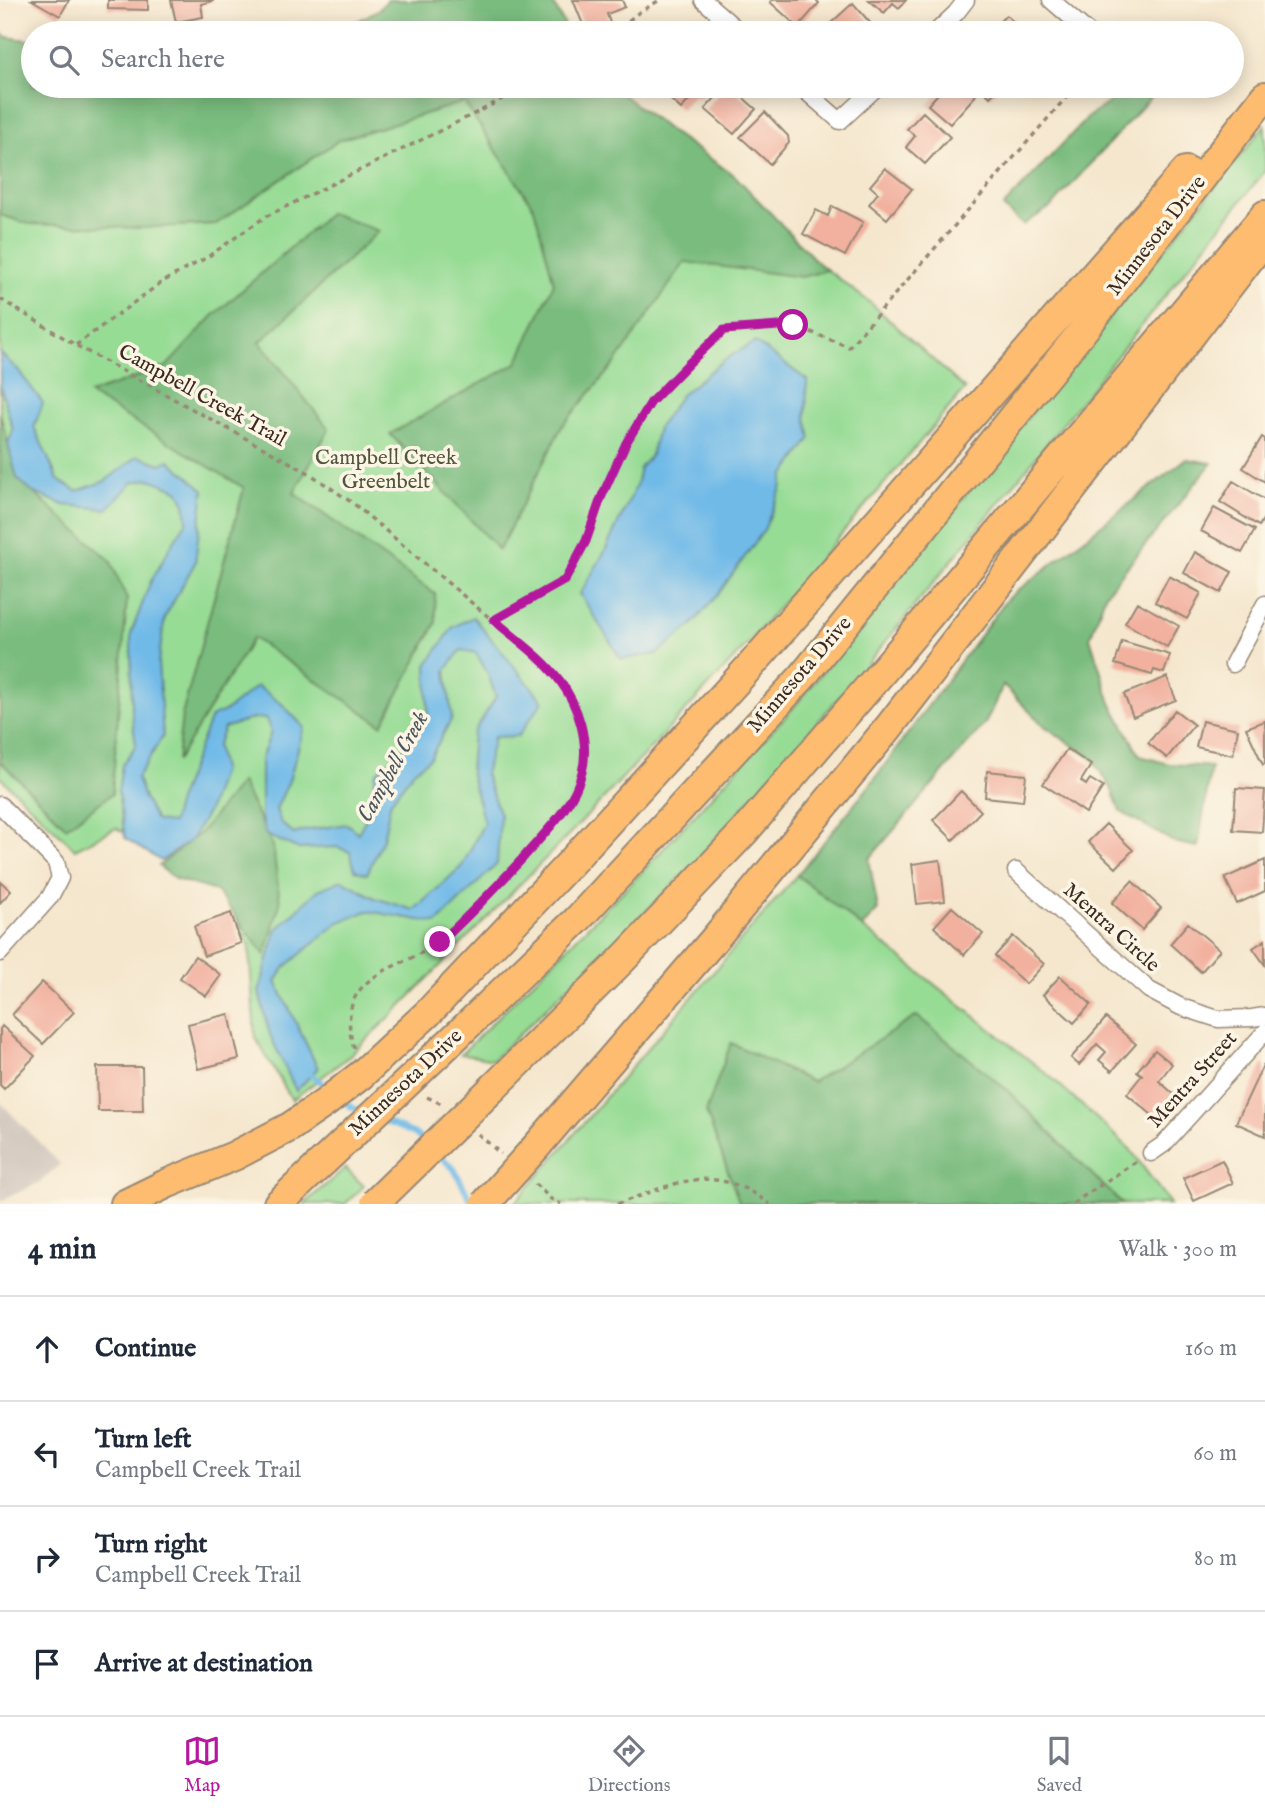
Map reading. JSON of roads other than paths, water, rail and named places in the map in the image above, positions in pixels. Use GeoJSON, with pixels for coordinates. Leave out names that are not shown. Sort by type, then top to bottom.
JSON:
{"type":"FeatureCollection","features":[{"type":"Feature","properties":{"kind":"highway"},"geometry":{"type":"LineString","coordinates":[[125,1204],[234,1156],[290,1127],[360,1075],[428,1013],[745,672],[1265,83]]}},
{"type":"Feature","properties":{"kind":"highway","name":"Minnesota Drive"},"geometry":{"type":"LineString","coordinates":[[278,1204],[577,920],[802,677],[1102,307],[1265,96]]}},
{"type":"Feature","properties":{"kind":"highway"},"geometry":{"type":"LineString","coordinates":[[374,1203],[622,960],[744,832],[1265,215]]}},
{"type":"Feature","properties":{"kind":"highway"},"geometry":{"type":"LineString","coordinates":[[485,1204],[712,942],[889,727],[1265,239]]}},
{"type":"Feature","properties":{"kind":"street"},"geometry":{"type":"LineString","coordinates":[[703,0],[727,21]]}},
{"type":"Feature","properties":{"kind":"street"},"geometry":{"type":"LineString","coordinates":[[948,21],[966,0]]}},
{"type":"Feature","properties":{"kind":"street"},"geometry":{"type":"LineString","coordinates":[[1051,0],[1075,21]]}},
{"type":"Feature","properties":{"kind":"street"},"geometry":{"type":"LineString","coordinates":[[814,98],[840,121],[865,98]]}},
{"type":"Feature","properties":{"kind":"street"},"geometry":{"type":"LineString","coordinates":[[1233,664],[1265,604]]}},
{"type":"Feature","properties":{"kind":"street"},"geometry":{"type":"LineString","coordinates":[[0,805],[56,862],[60,878],[50,897],[0,953]]}},
{"type":"Feature","properties":{"kind":"street","name":"Mentra Circle"},"geometry":{"type":"LineString","coordinates":[[1016,871],[1149,990],[1181,1007],[1218,1019],[1265,1016]]}},
{"type":"Feature","properties":{"kind":"street","name":"Mentra Street"},"geometry":{"type":"LineString","coordinates":[[1151,1153],[1173,1136],[1265,1032]]}},
{"type":"Feature","properties":{"kind":"water"},"geometry":{"type":"Polygon","coordinates":[[[755,342],[807,380],[806,417],[811,438],[784,476],[764,530],[719,593],[692,625],[657,654],[621,659],[580,594],[604,553],[636,486],[640,468],[651,455],[658,428],[681,395],[724,360],[755,342]]]}},
{"type":"Feature","properties":{"kind":"water"},"geometry":{"type":"Polygon","coordinates":[[[0,353],[17,369],[43,403],[34,427],[58,480],[77,491],[105,481],[138,456],[161,464],[169,460],[204,490],[195,563],[165,617],[158,663],[163,736],[137,778],[156,821],[172,823],[211,717],[227,710],[257,686],[282,704],[304,727],[289,781],[276,809],[281,823],[294,834],[347,824],[358,833],[367,817],[376,773],[404,748],[428,715],[427,665],[453,627],[473,617],[543,701],[518,736],[494,737],[485,774],[500,815],[497,864],[437,923],[367,911],[339,922],[284,968],[276,982],[318,1068],[296,1091],[270,1035],[259,992],[276,930],[318,890],[342,880],[375,898],[414,910],[462,866],[484,823],[470,771],[473,733],[496,697],[488,674],[476,653],[461,650],[446,670],[452,718],[430,758],[414,771],[391,801],[383,839],[367,874],[355,870],[350,852],[337,847],[299,849],[266,835],[261,818],[261,759],[271,732],[266,719],[255,718],[224,728],[217,746],[222,770],[208,811],[191,840],[161,861],[125,838],[118,791],[122,765],[136,745],[132,716],[131,634],[150,583],[187,521],[185,504],[178,490],[150,479],[133,482],[107,509],[64,505],[32,492],[17,478],[8,444],[13,430],[0,385],[0,353]]]}},
{"type":"Feature","properties":{"kind":"waterway","name":"Campbell Creek"},"geometry":{"type":"LineString","coordinates":[[307,1071],[331,1091]]}},
{"type":"Feature","properties":{"kind":"waterway","name":"Campbell Creek"},"geometry":{"type":"LineString","coordinates":[[342,1100],[363,1112]]}},
{"type":"Feature","properties":{"kind":"waterway","name":"Campbell Creek"},"geometry":{"type":"LineString","coordinates":[[379,1119],[415,1134],[425,1143]]}},
{"type":"Feature","properties":{"kind":"waterway","name":"Campbell Creek"},"geometry":{"type":"LineString","coordinates":[[436,1152],[454,1169],[473,1204]]}},
{"type":"Feature","properties":{"kind":"park label","name":"Campbell Creek Greenbelt"},"geometry":{"type":"Point","coordinates":[386,470]}}]}
